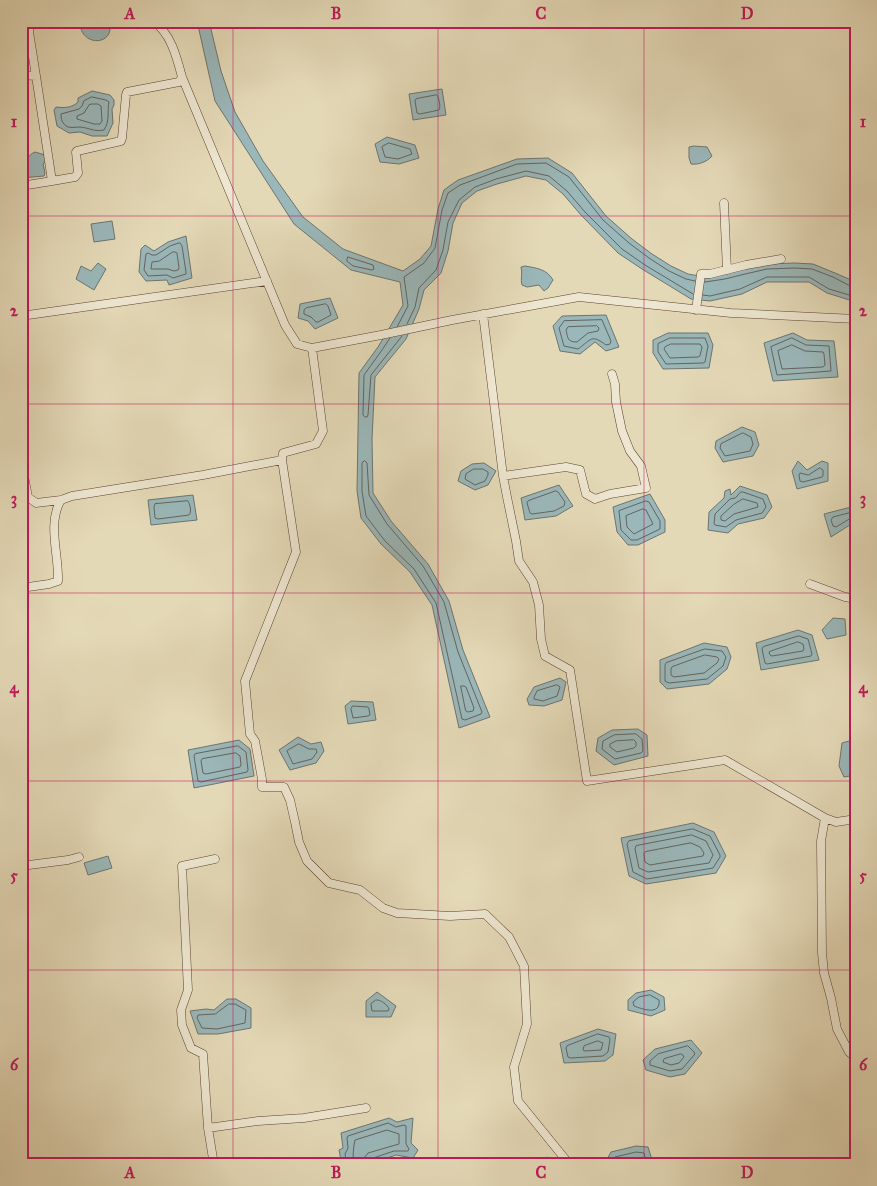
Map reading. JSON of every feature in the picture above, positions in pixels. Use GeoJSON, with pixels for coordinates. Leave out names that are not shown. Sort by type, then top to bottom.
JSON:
{"type":"FeatureCollection","features":[{"type":"Feature","properties":{"kind":"street"},"geometry":{"type":"LineString","coordinates":[[30,21],[29,32],[52,182]]}},
{"type":"Feature","properties":{"kind":"street"},"geometry":{"type":"LineString","coordinates":[[153,21],[166,36],[176,56],[182,77],[285,326],[297,344],[312,348],[579,297],[696,306],[731,314],[856,319]]}},
{"type":"Feature","properties":{"kind":"street"},"geometry":{"type":"LineString","coordinates":[[21,75],[36,76]]}},
{"type":"Feature","properties":{"kind":"street"},"geometry":{"type":"LineString","coordinates":[[21,186],[75,177],[78,173],[77,151],[121,141],[127,92],[179,82],[182,77]]}},
{"type":"Feature","properties":{"kind":"street"},"geometry":{"type":"LineString","coordinates":[[724,203],[727,270]]}},
{"type":"Feature","properties":{"kind":"street"},"geometry":{"type":"LineString","coordinates":[[696,306],[701,274],[710,274],[782,259]]}},
{"type":"Feature","properties":{"kind":"street"},"geometry":{"type":"LineString","coordinates":[[21,316],[267,281]]}},
{"type":"Feature","properties":{"kind":"street"},"geometry":{"type":"LineString","coordinates":[[483,314],[504,476],[519,561],[533,582],[539,606],[541,639],[545,656],[570,670],[587,781],[725,760],[825,818],[836,822],[856,819]]}},
{"type":"Feature","properties":{"kind":"street"},"geometry":{"type":"LineString","coordinates":[[312,348],[324,431],[316,444],[283,453],[282,460],[296,552],[245,681],[250,734],[256,741],[262,787],[284,787],[290,800],[299,842],[307,861],[329,883],[360,890],[383,908],[397,913],[450,916],[485,914],[509,937],[524,966],[527,1024],[514,1067],[518,1101],[570,1165]]}},
{"type":"Feature","properties":{"kind":"street"},"geometry":{"type":"LineString","coordinates":[[504,476],[566,467],[580,470],[586,494],[595,499],[610,494],[646,488],[640,466],[630,451],[622,431],[612,374]]}},
{"type":"Feature","properties":{"kind":"street"},"geometry":{"type":"LineString","coordinates":[[21,460],[28,497],[36,503],[282,460]]}},
{"type":"Feature","properties":{"kind":"street"},"geometry":{"type":"LineString","coordinates":[[21,588],[58,581],[54,526],[56,507],[61,500]]}},
{"type":"Feature","properties":{"kind":"street"},"geometry":{"type":"LineString","coordinates":[[810,584],[845,597],[856,599]]}},
{"type":"Feature","properties":{"kind":"street"},"geometry":{"type":"LineString","coordinates":[[825,818],[821,841],[822,953],[824,973],[837,1029],[849,1052],[856,1058]]}},
{"type":"Feature","properties":{"kind":"street"},"geometry":{"type":"LineString","coordinates":[[21,866],[68,860],[79,856]]}},
{"type":"Feature","properties":{"kind":"street"},"geometry":{"type":"LineString","coordinates":[[214,859],[182,866],[188,990],[181,1010],[182,1025],[191,1048],[203,1054],[208,1128],[214,1165]]}},
{"type":"Feature","properties":{"kind":"street"},"geometry":{"type":"LineString","coordinates":[[208,1128],[258,1121],[304,1118],[366,1108]]}},
{"type":"Feature","properties":{"kind":"water"},"geometry":{"type":"Polygon","coordinates":[[[109,21],[110,29],[108,35],[98,41],[91,40],[82,30],[80,22],[109,21]]]}},
{"type":"Feature","properties":{"kind":"water"},"geometry":{"type":"Polygon","coordinates":[[[197,21],[209,21],[221,71],[235,112],[263,161],[303,217],[343,249],[403,271],[420,259],[431,246],[438,209],[444,190],[458,180],[517,159],[548,158],[572,173],[606,216],[632,239],[671,266],[688,274],[705,277],[767,264],[795,263],[813,264],[856,282],[856,302],[827,293],[809,282],[767,282],[742,294],[710,301],[691,299],[618,253],[563,194],[546,180],[526,176],[477,191],[462,203],[453,223],[448,251],[441,273],[424,290],[419,309],[406,339],[375,377],[372,439],[373,493],[391,521],[428,564],[449,601],[463,650],[490,717],[459,728],[432,605],[410,572],[381,544],[361,518],[357,491],[359,373],[378,347],[403,305],[400,282],[351,270],[294,224],[215,101],[197,21]]]}},
{"type":"Feature","properties":{"kind":"water"},"geometry":{"type":"Polygon","coordinates":[[[442,89],[446,115],[413,120],[409,94],[442,89]]]}},
{"type":"Feature","properties":{"kind":"water"},"geometry":{"type":"Polygon","coordinates":[[[92,91],[110,95],[114,100],[112,109],[113,123],[107,136],[92,136],[80,132],[69,133],[57,126],[54,110],[56,107],[71,106],[78,102],[78,98],[92,91]]]}},
{"type":"Feature","properties":{"kind":"water"},"geometry":{"type":"Polygon","coordinates":[[[387,137],[415,145],[419,158],[399,164],[380,162],[375,144],[387,137]]]}},
{"type":"Feature","properties":{"kind":"water"},"geometry":{"type":"Polygon","coordinates":[[[689,147],[707,147],[712,156],[702,163],[691,164],[689,147]]]}},
{"type":"Feature","properties":{"kind":"water"},"geometry":{"type":"Polygon","coordinates":[[[35,152],[45,155],[46,161],[43,164],[44,176],[21,178],[21,164],[35,152]]]}},
{"type":"Feature","properties":{"kind":"water"},"geometry":{"type":"Polygon","coordinates":[[[112,221],[115,239],[94,242],[91,224],[112,221]]]}},
{"type":"Feature","properties":{"kind":"water"},"geometry":{"type":"Polygon","coordinates":[[[186,236],[192,278],[169,285],[167,280],[146,281],[139,272],[141,249],[145,245],[154,251],[168,242],[186,236]]]}},
{"type":"Feature","properties":{"kind":"water"},"geometry":{"type":"Polygon","coordinates":[[[98,263],[106,269],[94,290],[76,279],[81,266],[91,271],[98,263]]]}},
{"type":"Feature","properties":{"kind":"water"},"geometry":{"type":"Polygon","coordinates":[[[525,266],[548,273],[553,280],[548,288],[544,291],[539,285],[527,287],[522,285],[521,267],[525,266]]]}},
{"type":"Feature","properties":{"kind":"water"},"geometry":{"type":"Polygon","coordinates":[[[330,298],[338,318],[315,329],[308,321],[298,318],[300,304],[330,298]]]}},
{"type":"Feature","properties":{"kind":"water"},"geometry":{"type":"Polygon","coordinates":[[[606,315],[619,347],[606,351],[595,342],[580,354],[560,351],[553,326],[562,316],[606,315]]]}},
{"type":"Feature","properties":{"kind":"water"},"geometry":{"type":"Polygon","coordinates":[[[668,333],[708,333],[713,345],[709,368],[663,369],[653,353],[653,340],[668,333]]]}},
{"type":"Feature","properties":{"kind":"water"},"geometry":{"type":"Polygon","coordinates":[[[793,333],[807,340],[834,341],[838,377],[773,381],[764,343],[793,333]]]}},
{"type":"Feature","properties":{"kind":"water"},"geometry":{"type":"Polygon","coordinates":[[[742,427],[755,432],[759,445],[753,456],[723,462],[715,448],[716,441],[742,427]]]}},
{"type":"Feature","properties":{"kind":"water"},"geometry":{"type":"Polygon","coordinates":[[[798,461],[807,470],[822,461],[828,463],[828,481],[797,489],[792,471],[798,461]]]}},
{"type":"Feature","properties":{"kind":"water"},"geometry":{"type":"Polygon","coordinates":[[[484,463],[496,471],[488,485],[475,490],[458,481],[461,471],[472,464],[484,463]]]}},
{"type":"Feature","properties":{"kind":"water"},"geometry":{"type":"Polygon","coordinates":[[[559,485],[573,506],[556,516],[525,520],[521,498],[559,485]]]}},
{"type":"Feature","properties":{"kind":"water"},"geometry":{"type":"Polygon","coordinates":[[[740,486],[767,495],[772,507],[764,518],[738,524],[728,533],[708,530],[709,512],[724,498],[725,491],[730,489],[731,495],[740,486]]]}},
{"type":"Feature","properties":{"kind":"water"},"geometry":{"type":"Polygon","coordinates":[[[650,494],[665,520],[665,532],[638,545],[628,545],[617,532],[613,507],[650,494]]]}},
{"type":"Feature","properties":{"kind":"water"},"geometry":{"type":"Polygon","coordinates":[[[193,495],[197,520],[151,525],[148,500],[193,495]]]}},
{"type":"Feature","properties":{"kind":"water"},"geometry":{"type":"Polygon","coordinates":[[[855,506],[856,521],[831,537],[824,514],[855,506]]]}},
{"type":"Feature","properties":{"kind":"water"},"geometry":{"type":"Polygon","coordinates":[[[833,618],[845,619],[846,635],[827,639],[822,630],[833,618]]]}},
{"type":"Feature","properties":{"kind":"water"},"geometry":{"type":"Polygon","coordinates":[[[798,630],[812,635],[819,660],[761,670],[756,643],[798,630]]]}},
{"type":"Feature","properties":{"kind":"water"},"geometry":{"type":"Polygon","coordinates":[[[704,643],[727,647],[731,657],[727,669],[709,684],[667,689],[660,682],[660,660],[704,643]]]}},
{"type":"Feature","properties":{"kind":"water"},"geometry":{"type":"Polygon","coordinates":[[[560,678],[566,682],[562,700],[544,706],[529,705],[527,699],[534,687],[560,678]]]}},
{"type":"Feature","properties":{"kind":"water"},"geometry":{"type":"Polygon","coordinates":[[[351,701],[373,702],[376,720],[348,724],[345,706],[351,701]]]}},
{"type":"Feature","properties":{"kind":"water"},"geometry":{"type":"Polygon","coordinates":[[[638,729],[647,735],[648,756],[614,765],[596,751],[598,738],[612,730],[638,729]]]}},
{"type":"Feature","properties":{"kind":"water"},"geometry":{"type":"Polygon","coordinates":[[[298,737],[311,744],[321,742],[324,751],[316,763],[290,770],[279,750],[298,737]]]}},
{"type":"Feature","properties":{"kind":"water"},"geometry":{"type":"Polygon","coordinates":[[[856,739],[856,775],[844,777],[839,766],[842,743],[856,739]]]}},
{"type":"Feature","properties":{"kind":"water"},"geometry":{"type":"Polygon","coordinates":[[[239,740],[250,749],[254,776],[194,788],[188,750],[239,740]]]}},
{"type":"Feature","properties":{"kind":"water"},"geometry":{"type":"Polygon","coordinates":[[[693,823],[714,832],[726,856],[716,873],[646,884],[629,876],[621,838],[693,823]]]}},
{"type":"Feature","properties":{"kind":"water"},"geometry":{"type":"Polygon","coordinates":[[[108,856],[112,868],[88,875],[84,863],[108,856]]]}},
{"type":"Feature","properties":{"kind":"water"},"geometry":{"type":"Polygon","coordinates":[[[651,990],[664,997],[665,1010],[651,1016],[628,1010],[628,1000],[636,993],[651,990]]]}},
{"type":"Feature","properties":{"kind":"water"},"geometry":{"type":"Polygon","coordinates":[[[377,992],[396,1006],[391,1017],[366,1017],[366,1001],[377,992]]]}},
{"type":"Feature","properties":{"kind":"water"},"geometry":{"type":"Polygon","coordinates":[[[227,999],[236,999],[251,1008],[251,1028],[218,1034],[198,1034],[190,1011],[214,1010],[227,999]]]}},
{"type":"Feature","properties":{"kind":"water"},"geometry":{"type":"Polygon","coordinates":[[[598,1029],[616,1034],[613,1055],[605,1061],[564,1063],[560,1043],[598,1029]]]}},
{"type":"Feature","properties":{"kind":"water"},"geometry":{"type":"Polygon","coordinates":[[[691,1040],[702,1053],[685,1074],[670,1077],[646,1070],[643,1060],[655,1049],[691,1040]]]}},
{"type":"Feature","properties":{"kind":"water"},"geometry":{"type":"Polygon","coordinates":[[[389,1118],[397,1122],[413,1118],[411,1143],[418,1150],[413,1158],[396,1155],[367,1165],[342,1165],[339,1150],[343,1148],[341,1133],[389,1118]]]}},
{"type":"Feature","properties":{"kind":"water"},"geometry":{"type":"Polygon","coordinates":[[[636,1146],[648,1147],[653,1163],[645,1165],[608,1165],[606,1161],[611,1152],[636,1146]]]}},
{"type":"Feature","properties":{"kind":"waterway"},"geometry":{"type":"LineString","coordinates":[[547,1161],[550,1165]]}}]}
